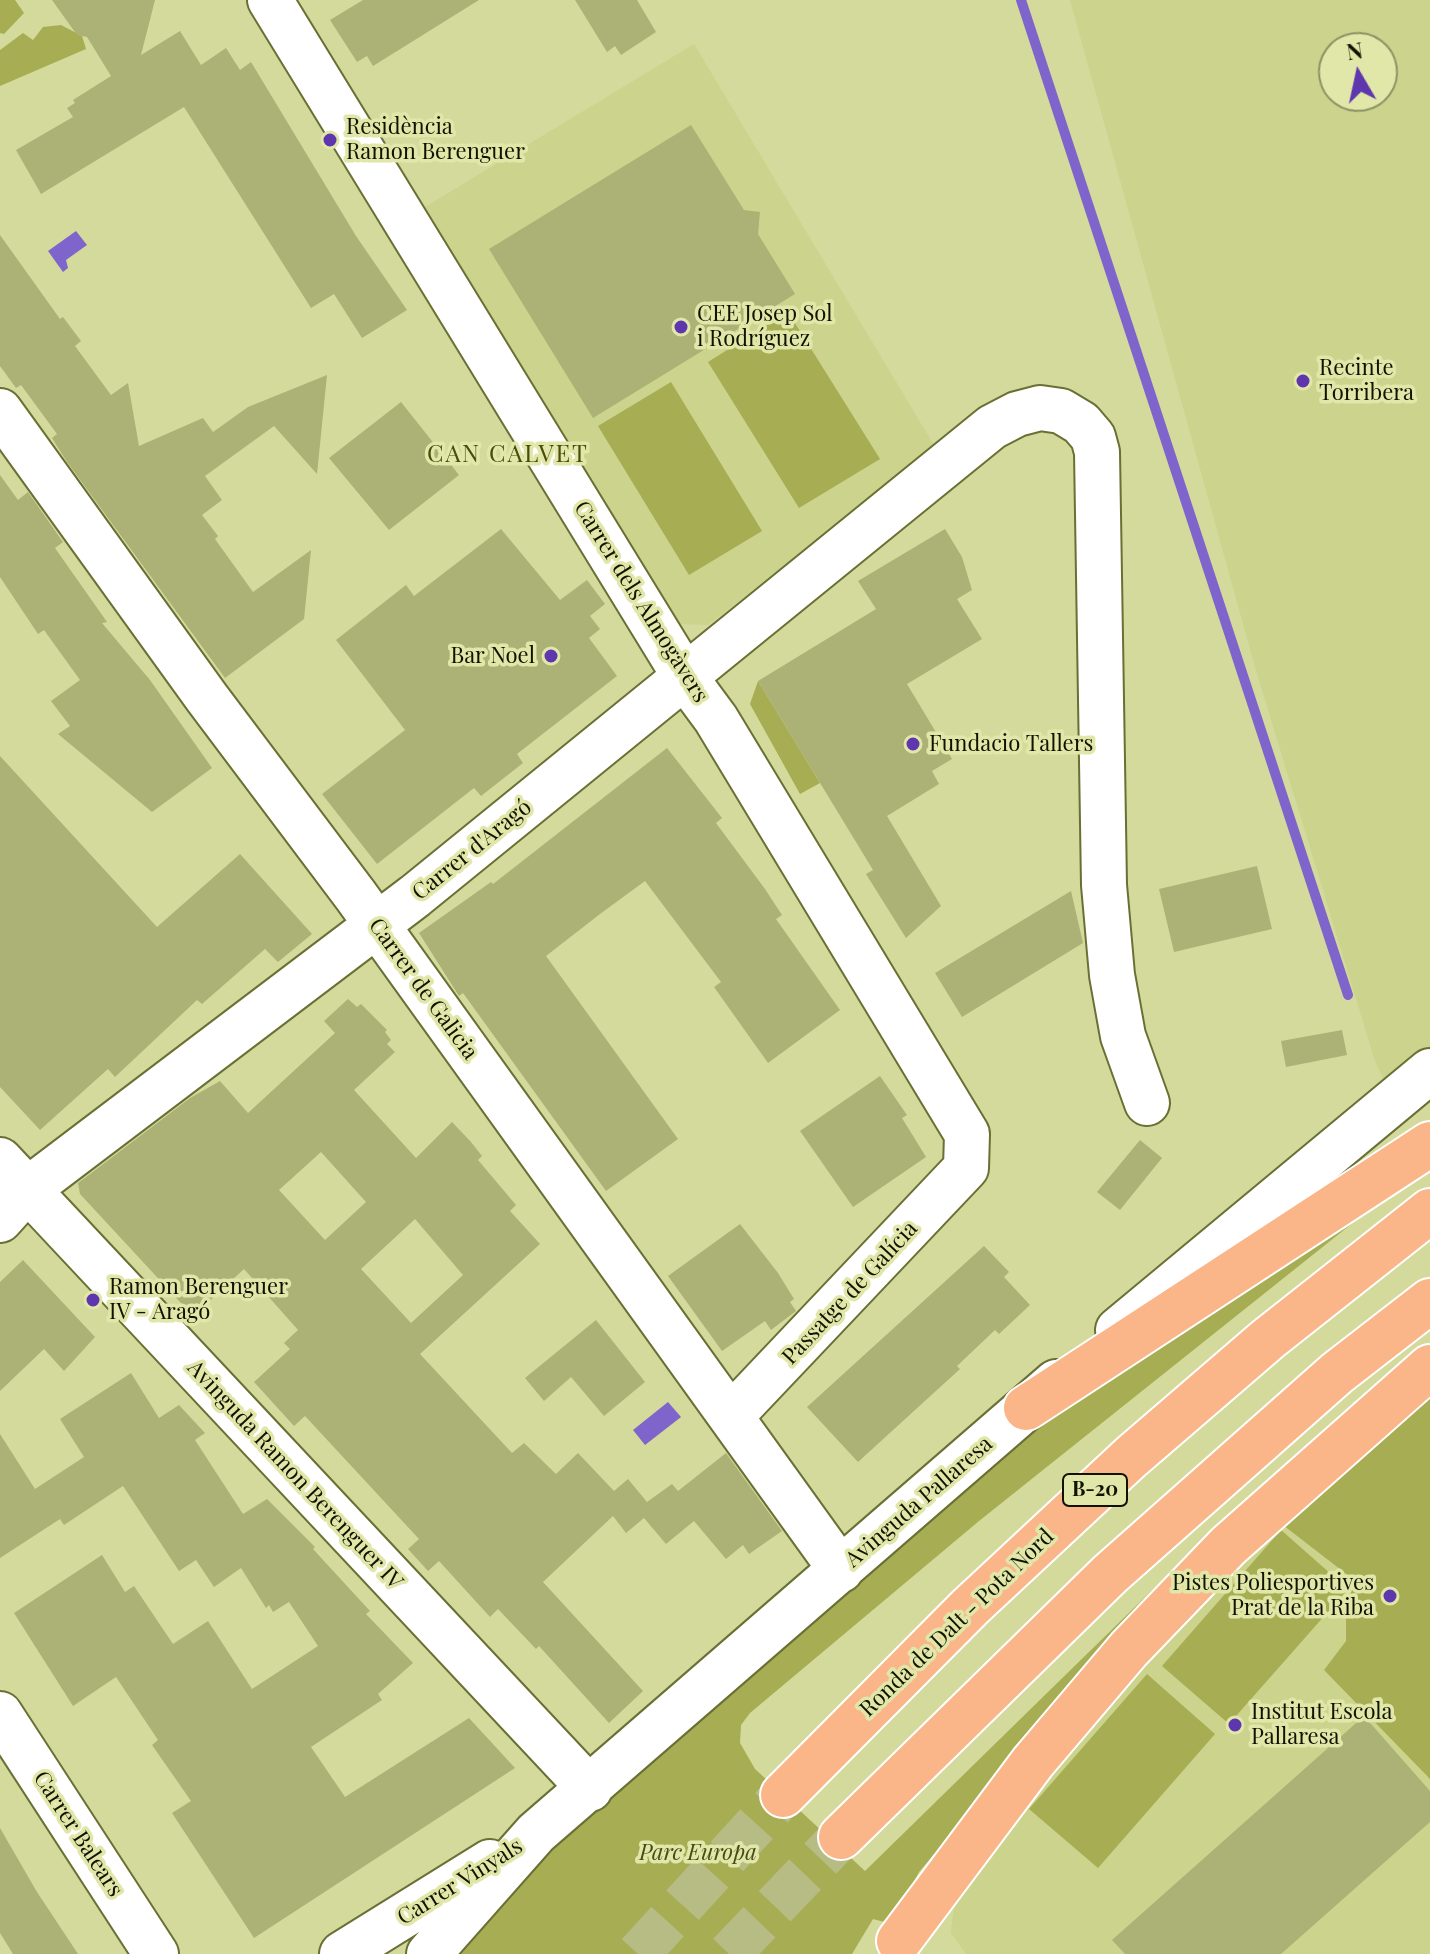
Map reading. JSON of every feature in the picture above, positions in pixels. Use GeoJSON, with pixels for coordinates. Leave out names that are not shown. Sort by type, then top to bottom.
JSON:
{"type":"FeatureCollection","features":[{"type":"Feature","properties":{"kind":"highway"},"geometry":{"type":"LineString","coordinates":[[1026,1408],[1430,1144]]}},
{"type":"Feature","properties":{"kind":"highway","name":"Ronda de Dalt - Pota Nord"},"geometry":{"type":"LineString","coordinates":[[783,1795],[970,1607],[1131,1457],[1268,1339],[1430,1211]]}},
{"type":"Feature","properties":{"kind":"highway"},"geometry":{"type":"LineString","coordinates":[[841,1837],[1110,1574],[1337,1373],[1430,1301]]}},
{"type":"Feature","properties":{"kind":"highway"},"geometry":{"type":"LineString","coordinates":[[903,1950],[1033,1762],[1129,1649],[1228,1546],[1430,1367]]}},
{"type":"Feature","properties":{"kind":"street","name":"Carrer dels Almogàvers"},"geometry":{"type":"LineString","coordinates":[[270,0],[685,677],[716,719],[967,1134],[966,1168]]}},
{"type":"Feature","properties":{"kind":"street","name":"Carrer d'Aragó"},"geometry":{"type":"LineString","coordinates":[[9,1190],[377,926],[992,427],[1017,414],[1040,408],[1061,411],[1081,423],[1093,437],[1099,485],[1104,885],[1112,975],[1123,1036],[1147,1103]]}},
{"type":"Feature","properties":{"kind":"street","name":"Carrer de Galicia"},"geometry":{"type":"LineString","coordinates":[[0,411],[377,926],[841,1570]]}},
{"type":"Feature","properties":{"kind":"street","name":"Avinguda Pallaresa"},"geometry":{"type":"LineString","coordinates":[[429,1954],[536,1833],[1026,1408],[1430,1071]]}},
{"type":"Feature","properties":{"kind":"street","name":"Passatge de Galícia"},"geometry":{"type":"LineString","coordinates":[[731,1416],[966,1168]]}},
{"type":"Feature","properties":{"kind":"street","name":"Avinguda Ramon Berenguer IV"},"geometry":{"type":"LineString","coordinates":[[9,1190],[590,1789]]}},
{"type":"Feature","properties":{"kind":"street","name":"Carrer Balears"},"geometry":{"type":"LineString","coordinates":[[0,1714],[156,1954]]}},
{"type":"Feature","properties":{"kind":"street","name":"Carrer Vinyals"},"geometry":{"type":"LineString","coordinates":[[342,1954],[536,1833]]}},
{"type":"Feature","properties":{"kind":"shaded area","name":"Recinte Torribera"},"geometry":{"type":"Polygon","coordinates":[[[1070,0],[1430,0],[1430,1065],[1390,1093],[1375,1061],[1255,667],[1070,0]]]}},
{"type":"Feature","properties":{"kind":"shaded area","name":"CEE Josep Sol i Rodríguez"},"geometry":{"type":"Polygon","coordinates":[[[694,44],[935,447],[708,625],[679,624],[425,207],[694,44]]]}},
{"type":"Feature","properties":{"kind":"shaded area"},"geometry":{"type":"Polygon","coordinates":[[[76,231],[87,245],[66,260],[68,268],[63,272],[48,251],[76,231]]]}},
{"type":"Feature","properties":{"kind":"shaded area"},"geometry":{"type":"Polygon","coordinates":[[[668,1402],[681,1417],[645,1445],[633,1430],[668,1402]]]}},
{"type":"Feature","properties":{"kind":"shaded area","name":"Institut Escola Pallaresa"},"geometry":{"type":"Polygon","coordinates":[[[1279,1522],[1354,1580],[1346,1611],[1346,1641],[1324,1670],[1430,1779],[1430,1954],[966,1954],[951,1933],[956,1884],[1144,1665],[1279,1522]]]}},
{"type":"Feature","properties":{"kind":"green space"},"geometry":{"type":"Polygon","coordinates":[[[0,0],[15,0],[24,13],[4,34],[0,33],[0,0]]]}},
{"type":"Feature","properties":{"kind":"green space"},"geometry":{"type":"Polygon","coordinates":[[[61,25],[82,36],[86,49],[0,86],[0,50],[23,33],[33,40],[43,27],[61,25]]]}},
{"type":"Feature","properties":{"kind":"green space"},"geometry":{"type":"Polygon","coordinates":[[[788,312],[880,459],[799,508],[708,362],[788,312]]]}},
{"type":"Feature","properties":{"kind":"green space"},"geometry":{"type":"Polygon","coordinates":[[[671,382],[762,531],[689,575],[598,426],[671,382]]]}},
{"type":"Feature","properties":{"kind":"green space"},"geometry":{"type":"Polygon","coordinates":[[[758,681],[820,783],[800,794],[750,704],[758,681]]]}},
{"type":"Feature","properties":{"kind":"green space","name":"Parc Europa"},"geometry":{"type":"Polygon","coordinates":[[[1369,1210],[979,1521],[750,1713],[741,1725],[740,1743],[755,1769],[865,1871],[1182,1561],[919,1872],[892,1924],[873,1919],[852,1954],[450,1954],[543,1857],[638,1770],[1036,1424],[1369,1210]]]}},
{"type":"Feature","properties":{"kind":"green space","name":"Pistes Poliesportives Prat de la Riba"},"geometry":{"type":"Polygon","coordinates":[[[1430,1385],[1430,1779],[1324,1670],[1346,1641],[1346,1611],[1354,1580],[1279,1522],[1430,1385]]]}},
{"type":"Feature","properties":{"kind":"green space"},"geometry":{"type":"Polygon","coordinates":[[[1281,1530],[1348,1589],[1229,1724],[1162,1666],[1281,1530]]]}},
{"type":"Feature","properties":{"kind":"green space"},"geometry":{"type":"Polygon","coordinates":[[[1147,1674],[1215,1734],[1098,1868],[1029,1809],[1147,1674]]]}},
{"type":"Feature","properties":{"kind":"building"},"geometry":{"type":"Polygon","coordinates":[[[52,0],[155,0],[141,55],[180,31],[201,65],[226,48],[240,70],[251,62],[356,236],[407,310],[362,338],[334,294],[311,308],[184,107],[41,194],[16,150],[73,117],[67,108],[75,103],[73,100],[111,76],[87,37],[77,35],[52,0]]]}},
{"type":"Feature","properties":{"kind":"building"},"geometry":{"type":"Polygon","coordinates":[[[363,0],[479,0],[373,66],[367,56],[357,62],[330,20],[363,0]]]}},
{"type":"Feature","properties":{"kind":"building"},"geometry":{"type":"Polygon","coordinates":[[[575,0],[637,0],[656,32],[621,55],[615,46],[607,52],[575,0]]]}},
{"type":"Feature","properties":{"kind":"building"},"geometry":{"type":"Polygon","coordinates":[[[691,125],[744,210],[760,212],[758,234],[795,294],[593,418],[489,249],[691,125]]]}},
{"type":"Feature","properties":{"kind":"building"},"geometry":{"type":"Polygon","coordinates":[[[0,235],[60,319],[63,317],[81,341],[75,346],[111,395],[128,383],[139,446],[203,418],[213,432],[248,407],[327,375],[317,474],[274,426],[205,476],[222,500],[202,515],[218,536],[215,539],[253,592],[311,550],[304,619],[225,678],[67,462],[52,438],[57,434],[21,385],[16,388],[0,366],[0,235]]]}},
{"type":"Feature","properties":{"kind":"building"},"geometry":{"type":"Polygon","coordinates":[[[401,402],[459,475],[389,530],[329,458],[401,402]]]}},
{"type":"Feature","properties":{"kind":"building"},"geometry":{"type":"Polygon","coordinates":[[[0,475],[18,500],[28,492],[63,542],[55,548],[107,622],[102,623],[150,680],[212,768],[152,812],[58,734],[70,726],[51,701],[80,680],[44,630],[38,634],[0,577],[0,475]]]}},
{"type":"Feature","properties":{"kind":"building"},"geometry":{"type":"Polygon","coordinates":[[[501,529],[560,600],[587,580],[605,604],[590,616],[600,629],[589,638],[617,676],[517,754],[523,763],[481,796],[474,788],[377,864],[322,794],[405,730],[336,640],[406,585],[414,596],[501,529]]]}},
{"type":"Feature","properties":{"kind":"building","name":"Fundacio Tallers"},"geometry":{"type":"Polygon","coordinates":[[[945,529],[962,557],[972,590],[957,599],[982,639],[907,684],[952,759],[932,771],[939,784],[887,816],[941,906],[906,938],[866,874],[873,870],[758,681],[876,609],[858,581],[945,529]]]}},
{"type":"Feature","properties":{"kind":"building"},"geometry":{"type":"Polygon","coordinates":[[[667,748],[722,818],[716,823],[765,889],[782,915],[776,919],[840,1010],[768,1063],[714,987],[721,982],[645,881],[600,914],[546,956],[678,1139],[606,1191],[463,993],[459,996],[419,933],[491,882],[493,884],[667,748]]]}},
{"type":"Feature","properties":{"kind":"building"},"geometry":{"type":"Polygon","coordinates":[[[0,756],[157,927],[240,854],[312,934],[278,962],[265,949],[202,1004],[197,1000],[115,1077],[108,1069],[40,1130],[0,1087],[0,756]]]}},
{"type":"Feature","properties":{"kind":"building"},"geometry":{"type":"Polygon","coordinates":[[[1257,866],[1272,929],[1174,952],[1159,889],[1257,866]]]}},
{"type":"Feature","properties":{"kind":"building"},"geometry":{"type":"Polygon","coordinates":[[[1071,891],[1083,943],[962,1017],[935,973],[1071,891]]]}},
{"type":"Feature","properties":{"kind":"building"},"geometry":{"type":"Polygon","coordinates":[[[348,999],[357,1007],[361,1004],[387,1030],[385,1032],[391,1040],[387,1044],[395,1052],[354,1090],[416,1158],[452,1122],[482,1156],[478,1160],[516,1205],[510,1211],[540,1244],[420,1354],[512,1453],[524,1443],[556,1474],[578,1453],[614,1491],[628,1479],[647,1502],[672,1484],[678,1491],[726,1453],[782,1531],[749,1554],[743,1545],[726,1559],[694,1521],[666,1544],[644,1518],[626,1533],[613,1516],[543,1582],[643,1691],[609,1723],[539,1646],[536,1649],[498,1609],[490,1617],[439,1561],[428,1571],[408,1549],[419,1539],[305,1416],[294,1426],[254,1382],[290,1349],[284,1343],[298,1330],[244,1269],[193,1316],[80,1194],[78,1183],[190,1098],[220,1081],[248,1113],[335,1033],[324,1021],[348,999]],[[321,1152],[279,1190],[325,1240],[366,1202],[321,1152]],[[415,1219],[361,1269],[411,1323],[463,1275],[415,1219]]]}},
{"type":"Feature","properties":{"kind":"building"},"geometry":{"type":"Polygon","coordinates":[[[1342,1030],[1347,1055],[1286,1067],[1281,1041],[1342,1030]]]}},
{"type":"Feature","properties":{"kind":"building"},"geometry":{"type":"Polygon","coordinates":[[[880,1076],[907,1115],[902,1118],[926,1157],[853,1207],[800,1131],[880,1076]]]}},
{"type":"Feature","properties":{"kind":"building"},"geometry":{"type":"Polygon","coordinates":[[[1140,1140],[1162,1158],[1120,1210],[1097,1192],[1140,1140]]]}},
{"type":"Feature","properties":{"kind":"building"},"geometry":{"type":"Polygon","coordinates":[[[740,1224],[778,1273],[794,1299],[790,1302],[796,1311],[771,1330],[765,1321],[722,1351],[668,1276],[740,1224]]]}},
{"type":"Feature","properties":{"kind":"building"},"geometry":{"type":"Polygon","coordinates":[[[984,1246],[1009,1272],[1004,1277],[1030,1305],[999,1334],[995,1330],[957,1366],[960,1369],[858,1462],[807,1407],[984,1246]]]}},
{"type":"Feature","properties":{"kind":"building"},"geometry":{"type":"Polygon","coordinates":[[[23,1260],[95,1337],[64,1371],[44,1349],[0,1391],[0,1282],[23,1260]]]}},
{"type":"Feature","properties":{"kind":"building"},"geometry":{"type":"Polygon","coordinates":[[[596,1320],[645,1382],[604,1416],[571,1377],[544,1401],[525,1378],[596,1320]]]}},
{"type":"Feature","properties":{"kind":"building"},"geometry":{"type":"Polygon","coordinates":[[[131,1373],[159,1418],[179,1405],[205,1433],[195,1440],[243,1514],[267,1499],[315,1547],[313,1549],[370,1611],[366,1614],[413,1663],[378,1694],[382,1700],[311,1747],[345,1797],[469,1718],[515,1768],[254,1938],[172,1813],[191,1801],[152,1745],[158,1740],[116,1677],[73,1706],[14,1613],[102,1555],[125,1592],[134,1586],[173,1644],[208,1621],[252,1689],[318,1646],[289,1602],[273,1612],[269,1605],[266,1608],[241,1568],[214,1587],[196,1560],[179,1571],[123,1486],[64,1525],[60,1519],[0,1558],[0,1434],[35,1489],[84,1457],[60,1419],[131,1373]]]}},
{"type":"Feature","properties":{"kind":"building"},"geometry":{"type":"Polygon","coordinates":[[[1364,1716],[1430,1791],[1430,1822],[1281,1954],[1125,1954],[1112,1940],[1364,1716]]]}},
{"type":"Feature","properties":{"kind":"building"},"geometry":{"type":"Polygon","coordinates":[[[0,1828],[78,1954],[13,1954],[0,1933],[0,1828]]]}},
{"type":"Feature","properties":{"kind":"waterway"},"geometry":{"type":"LineString","coordinates":[[1021,0],[1348,995]]}},
{"type":"Feature","properties":{"kind":"tunnel"},"geometry":{"type":"LineString","coordinates":[[638,1954],[783,1795]]}},
{"type":"Feature","properties":{"kind":"tunnel"},"geometry":{"type":"LineString","coordinates":[[729,1954],[841,1837]]}},
{"type":"Feature","properties":{"kind":"place","name":"Residència Ramon Berenguer"},"geometry":{"type":"Point","coordinates":[330,140]}},
{"type":"Feature","properties":{"kind":"place","name":"CEE Josep Sol i Rodríguez"},"geometry":{"type":"Point","coordinates":[681,327]}},
{"type":"Feature","properties":{"kind":"place","name":"Recinte Torribera"},"geometry":{"type":"Point","coordinates":[1303,381]}},
{"type":"Feature","properties":{"kind":"place","name":"Bar Noel"},"geometry":{"type":"Point","coordinates":[551,656]}},
{"type":"Feature","properties":{"kind":"place","name":"Fundacio Tallers"},"geometry":{"type":"Point","coordinates":[913,744]}},
{"type":"Feature","properties":{"kind":"place","name":"Ramon Berenguer IV - Aragó"},"geometry":{"type":"Point","coordinates":[93,1300]}},
{"type":"Feature","properties":{"kind":"place","name":"Pistes Poliesportives Prat de la Riba"},"geometry":{"type":"Point","coordinates":[1390,1596]}},
{"type":"Feature","properties":{"kind":"place","name":"Institut Escola Pallaresa"},"geometry":{"type":"Point","coordinates":[1235,1725]}},
{"type":"Feature","properties":{"kind":"district","name":"CAN CALVET"},"geometry":{"type":"Point","coordinates":[508,455]}}]}
